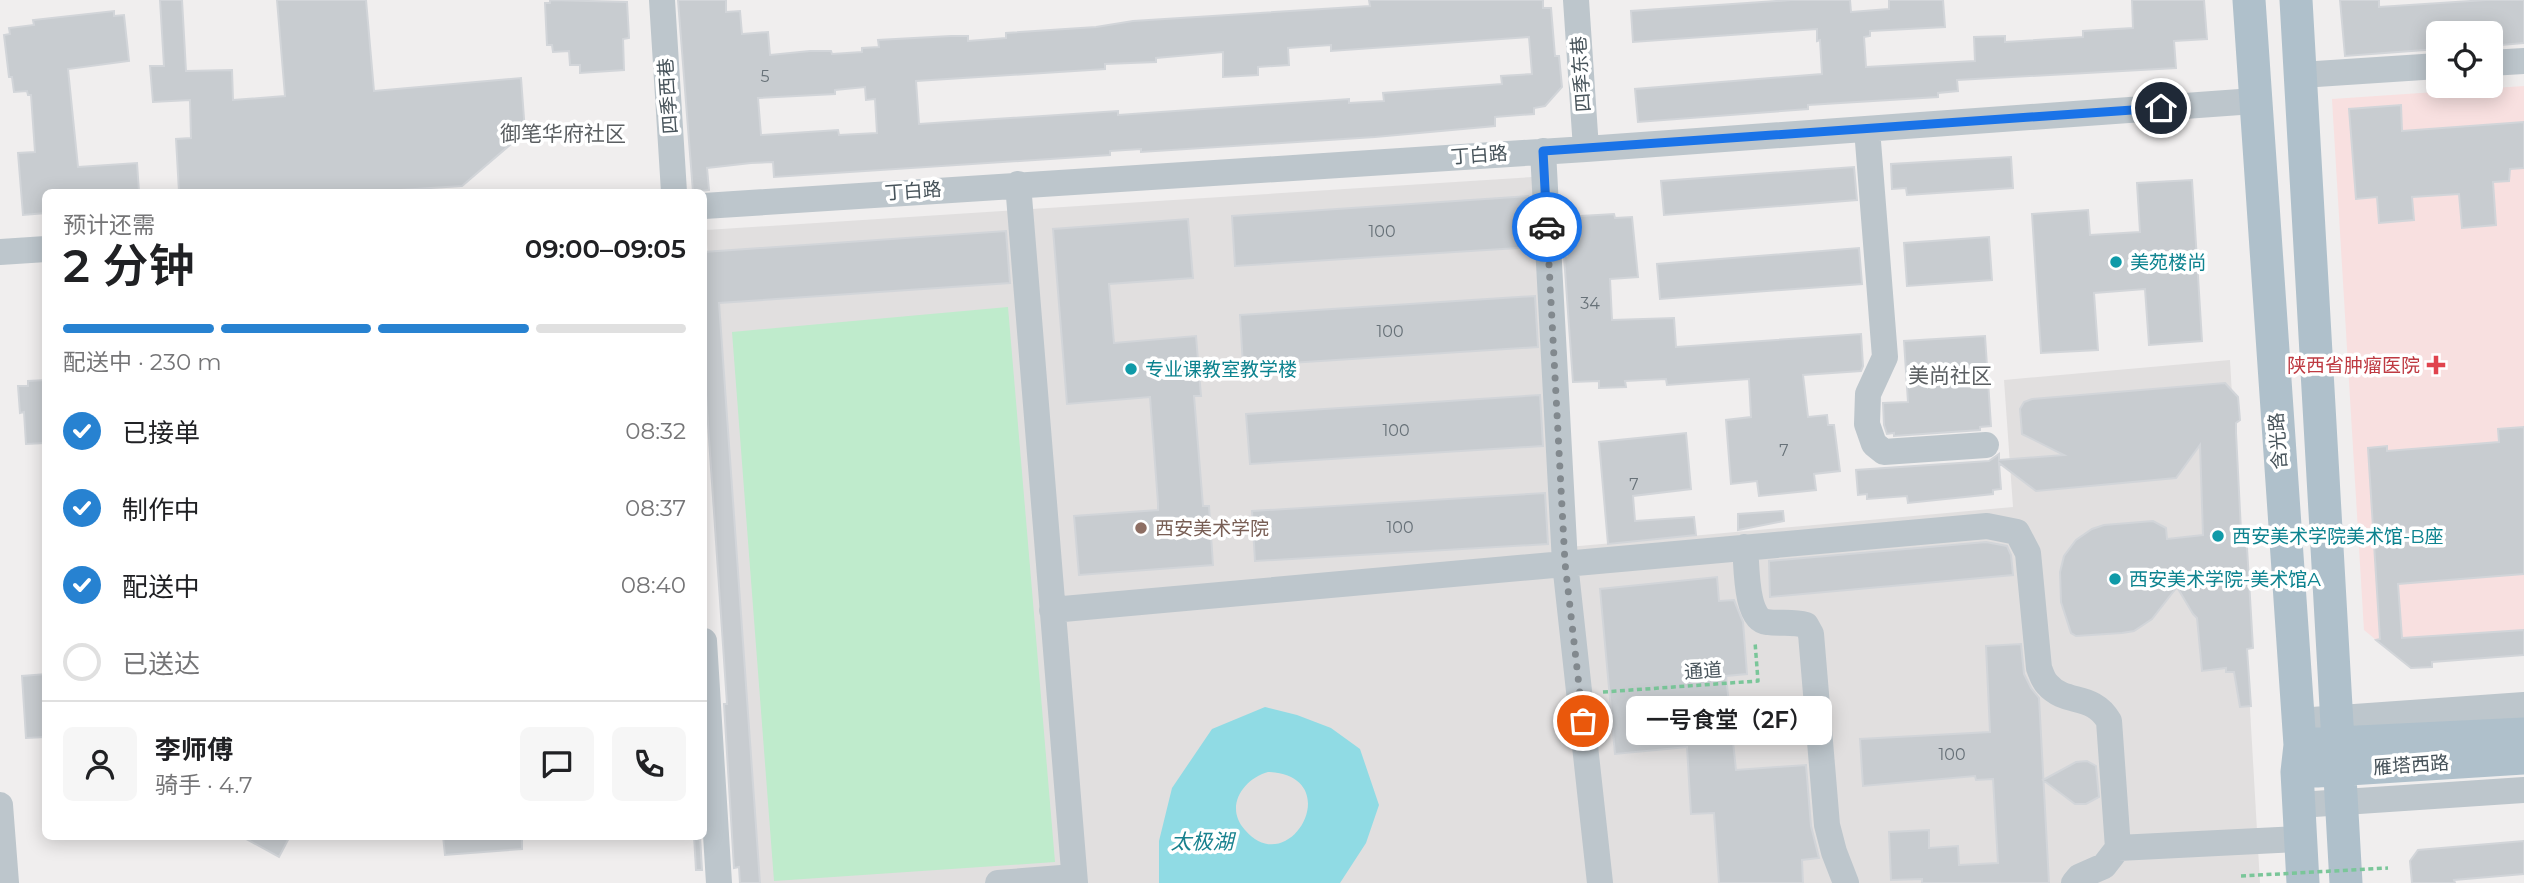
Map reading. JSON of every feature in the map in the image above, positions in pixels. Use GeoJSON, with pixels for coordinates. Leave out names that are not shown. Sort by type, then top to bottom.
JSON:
{"type":"FeatureCollection","features":[{"type":"Feature","properties":{"kind":"main road","name":"含光路"},"geometry":{"type":"LineString","coordinates":[[2249,0],[2298,746],[2303,883]]}},
{"type":"Feature","properties":{"kind":"main road"},"geometry":{"type":"LineString","coordinates":[[2296,0],[2346,883]]}},
{"type":"Feature","properties":{"kind":"main road","name":"雁塔西路"},"geometry":{"type":"LineString","coordinates":[[2339,758],[2524,734]]}},
{"type":"Feature","properties":{"kind":"main road","name":"雁塔西路"},"geometry":{"type":"LineString","coordinates":[[2298,746],[2339,758],[2524,758]]}},
{"type":"Feature","properties":{"kind":"street","name":"四季西巷"},"geometry":{"type":"LineString","coordinates":[[662,0],[674,189]]}},
{"type":"Feature","properties":{"kind":"street","name":"四季东巷"},"geometry":{"type":"LineString","coordinates":[[1576,0],[1586,149]]}},
{"type":"Feature","properties":{"kind":"street"},"geometry":{"type":"LineString","coordinates":[[2503,62],[2524,61]]}},
{"type":"Feature","properties":{"kind":"street"},"geometry":{"type":"LineString","coordinates":[[2301,75],[2426,67]]}},
{"type":"Feature","properties":{"kind":"street","name":"丁白路"},"geometry":{"type":"LineString","coordinates":[[707,206],[1586,149],[2255,101]]}},
{"type":"Feature","properties":{"kind":"street"},"geometry":{"type":"LineString","coordinates":[[1867,129],[1885,357],[1868,394],[1867,424],[1874,444],[1884,452],[1986,446]]}},
{"type":"Feature","properties":{"kind":"street"},"geometry":{"type":"LineString","coordinates":[[1543,151],[1565,563],[1600,883]]}},
{"type":"Feature","properties":{"kind":"street"},"geometry":{"type":"LineString","coordinates":[[998,883],[1074,880],[1018,184]]}},
{"type":"Feature","properties":{"kind":"street"},"geometry":{"type":"LineString","coordinates":[[0,252],[42,249]]}},
{"type":"Feature","properties":{"kind":"street"},"geometry":{"type":"LineString","coordinates":[[1052,610],[1987,526],[2017,532],[2028,553],[2039,668],[2046,684],[2066,696],[2092,703],[2102,709],[2109,721],[2118,848],[2104,866],[2079,877],[2074,883]]}},
{"type":"Feature","properties":{"kind":"street"},"geometry":{"type":"LineString","coordinates":[[1745,547],[1752,610],[1758,620],[1806,625],[1811,634],[1827,824],[1846,883]]}},
{"type":"Feature","properties":{"kind":"street"},"geometry":{"type":"LineString","coordinates":[[707,689],[719,883]]}},
{"type":"Feature","properties":{"kind":"street"},"geometry":{"type":"LineString","coordinates":[[2299,806],[2339,758],[2524,705]]}},
{"type":"Feature","properties":{"kind":"street"},"geometry":{"type":"LineString","coordinates":[[2298,746],[2339,758],[2524,790]]}},
{"type":"Feature","properties":{"kind":"street"},"geometry":{"type":"LineString","coordinates":[[0,805],[6,883]]}},
{"type":"Feature","properties":{"kind":"street"},"geometry":{"type":"LineString","coordinates":[[2118,848],[2300,839]]}},
{"type":"Feature","properties":{"kind":"path","name":"通道"},"geometry":{"type":"LineString","coordinates":[[1580,694],[1759,681],[1752,610]]}},
{"type":"Feature","properties":{"kind":"path"},"geometry":{"type":"LineString","coordinates":[[2241,876],[2388,868]]}},
{"type":"Feature","properties":{"kind":"shaded area","name":"陕西省肿瘤医院"},"geometry":{"type":"Polygon","coordinates":[[[2524,86],[2524,648],[2398,658],[2364,630],[2332,99],[2426,93],[2426,98],[2503,98],[2503,87],[2524,86]]]}},
{"type":"Feature","properties":{"kind":"shaded area","name":"西安美术学院"},"geometry":{"type":"Polygon","coordinates":[[[1532,177],[1557,548],[2013,507],[2004,380],[2230,360],[2260,883],[754,883],[707,230],[1532,177]]]}},
{"type":"Feature","properties":{"kind":"green space"},"geometry":{"type":"Polygon","coordinates":[[[1008,307],[1055,862],[774,881],[732,332],[1008,307]]]}},
{"type":"Feature","properties":{"kind":"water","name":"太极湖"},"geometry":{"type":"Polygon","coordinates":[[[1265,707],[1331,728],[1360,749],[1379,805],[1366,843],[1340,883],[1159,883],[1159,841],[1172,788],[1212,729],[1265,707]],[[1268,772],[1251,781],[1239,795],[1236,812],[1239,821],[1245,830],[1262,843],[1279,843],[1293,836],[1303,822],[1308,806],[1305,790],[1292,778],[1268,772]]]}},
{"type":"Feature","properties":{"kind":"building"},"geometry":{"type":"Polygon","coordinates":[[[160,0],[182,0],[186,71],[232,70],[233,100],[285,96],[277,0],[366,0],[374,91],[521,78],[525,132],[462,186],[415,189],[179,189],[176,139],[191,138],[190,100],[153,102],[150,66],[164,66],[160,0]]]}},
{"type":"Feature","properties":{"kind":"building"},"geometry":{"type":"Polygon","coordinates":[[[550,0],[627,2],[629,38],[623,39],[624,70],[580,73],[580,65],[570,65],[569,51],[553,52],[552,45],[547,45],[545,3],[550,3],[550,0]]]}},
{"type":"Feature","properties":{"kind":"building"},"geometry":{"type":"Polygon","coordinates":[[[678,0],[726,0],[726,12],[740,11],[742,34],[768,32],[770,55],[810,51],[831,51],[832,54],[862,52],[862,48],[879,47],[878,40],[968,36],[968,41],[1006,38],[1006,33],[1096,27],[1133,21],[1370,6],[1369,0],[1543,0],[1543,8],[1551,8],[1555,56],[1559,56],[1562,87],[1545,106],[1534,108],[1534,114],[1495,117],[1495,126],[1375,137],[1141,152],[1141,149],[1110,151],[1110,155],[774,177],[773,162],[751,163],[707,168],[709,190],[693,189],[678,0]],[[1529,37],[1331,51],[1331,45],[1288,48],[1289,65],[1258,67],[1258,75],[1223,77],[1223,52],[1156,58],[1156,62],[1105,64],[1105,69],[916,81],[919,124],[1118,111],[1118,115],[1349,99],[1349,103],[1384,101],[1383,93],[1502,84],[1501,76],[1532,74],[1529,37]],[[865,87],[835,90],[835,94],[758,98],[761,135],[838,130],[839,135],[877,133],[875,99],[866,100],[865,87]]]}},
{"type":"Feature","properties":{"kind":"building"},"geometry":{"type":"Polygon","coordinates":[[[1791,0],[1850,0],[1851,12],[1889,9],[1889,0],[1943,0],[1945,27],[1870,31],[1870,36],[1864,37],[1866,67],[1975,61],[1974,37],[2005,36],[2005,42],[2083,37],[2083,31],[2133,28],[2132,0],[2204,0],[2207,39],[2174,41],[2176,68],[1957,80],[1958,91],[1938,93],[1938,97],[1808,105],[1808,109],[1638,122],[1635,89],[1822,74],[1820,40],[1817,41],[1817,29],[1633,42],[1631,11],[1791,0]]]}},
{"type":"Feature","properties":{"kind":"building"},"geometry":{"type":"Polygon","coordinates":[[[2340,0],[2379,0],[2379,7],[2524,0],[2524,43],[2503,45],[2503,21],[2426,21],[2426,50],[2345,56],[2340,0]]]}},
{"type":"Feature","properties":{"kind":"building"},"geometry":{"type":"Polygon","coordinates":[[[114,11],[114,16],[124,15],[129,61],[68,69],[78,167],[137,163],[139,189],[42,189],[42,213],[23,215],[18,153],[35,152],[31,95],[28,95],[27,91],[14,92],[12,77],[9,77],[4,35],[10,34],[9,28],[34,25],[33,20],[114,11]]]}},
{"type":"Feature","properties":{"kind":"building"},"geometry":{"type":"Polygon","coordinates":[[[2401,105],[2402,131],[2524,122],[2524,168],[2510,169],[2509,181],[2493,182],[2496,225],[2462,228],[2459,194],[2412,197],[2414,220],[2379,223],[2377,197],[2356,199],[2349,109],[2401,105]]]}},
{"type":"Feature","properties":{"kind":"building"},"geometry":{"type":"Polygon","coordinates":[[[2011,157],[2013,188],[1907,195],[1906,188],[1892,189],[1891,164],[2011,157]]]}},
{"type":"Feature","properties":{"kind":"building"},"geometry":{"type":"Polygon","coordinates":[[[1854,167],[1857,200],[1664,215],[1661,181],[1854,167]]]}},
{"type":"Feature","properties":{"kind":"building","name":"美苑楼尚"},"geometry":{"type":"Polygon","coordinates":[[[2192,180],[2202,341],[2149,345],[2145,289],[2094,293],[2098,350],[2041,353],[2032,214],[2088,210],[2090,235],[2140,232],[2137,183],[2192,180]]]}},
{"type":"Feature","properties":{"kind":"building"},"geometry":{"type":"Polygon","coordinates":[[[1528,196],[1532,247],[1235,266],[1232,216],[1528,196]]]}},
{"type":"Feature","properties":{"kind":"building"},"geometry":{"type":"Polygon","coordinates":[[[1614,214],[1615,218],[1632,217],[1638,277],[1610,279],[1612,320],[1674,318],[1676,347],[1861,334],[1861,371],[1803,375],[1808,417],[1827,415],[1828,425],[1834,425],[1840,471],[1814,474],[1816,490],[1759,496],[1757,481],[1731,484],[1726,420],[1751,417],[1749,379],[1667,385],[1666,379],[1625,381],[1626,387],[1599,388],[1599,381],[1573,382],[1564,256],[1567,256],[1564,217],[1614,214]]]}},
{"type":"Feature","properties":{"kind":"building","name":"专业课教室教学楼"},"geometry":{"type":"Polygon","coordinates":[[[1188,219],[1193,278],[1109,284],[1114,343],[1196,336],[1201,396],[1194,396],[1203,506],[1209,506],[1213,565],[1079,575],[1074,516],[1158,510],[1158,503],[1150,397],[1067,404],[1053,229],[1188,219]]]}},
{"type":"Feature","properties":{"kind":"building"},"geometry":{"type":"Polygon","coordinates":[[[1006,231],[1010,283],[719,303],[760,883],[740,883],[739,867],[734,868],[724,704],[727,704],[707,409],[707,252],[1006,231]]]}},
{"type":"Feature","properties":{"kind":"building"},"geometry":{"type":"Polygon","coordinates":[[[1989,237],[1992,280],[1907,286],[1904,243],[1989,237]]]}},
{"type":"Feature","properties":{"kind":"building"},"geometry":{"type":"Polygon","coordinates":[[[1859,248],[1862,284],[1660,299],[1657,264],[1859,248]]]}},
{"type":"Feature","properties":{"kind":"building"},"geometry":{"type":"Polygon","coordinates":[[[1535,296],[1538,347],[1243,366],[1240,315],[1535,296]]]}},
{"type":"Feature","properties":{"kind":"building"},"geometry":{"type":"Polygon","coordinates":[[[1985,336],[1991,426],[1980,427],[1980,430],[1894,436],[1894,433],[1887,434],[1883,403],[1908,402],[1904,341],[1985,336]]]}},
{"type":"Feature","properties":{"kind":"building"},"geometry":{"type":"Polygon","coordinates":[[[42,380],[42,443],[26,444],[24,412],[20,413],[18,386],[28,386],[28,381],[42,380]]]}},
{"type":"Feature","properties":{"kind":"building","name":"西安美术学院美术馆-B座"},"geometry":{"type":"Polygon","coordinates":[[[2225,383],[2238,397],[2240,420],[2236,423],[2236,433],[2241,531],[2246,531],[2253,648],[2247,649],[2251,706],[2240,707],[2234,672],[2226,672],[2226,668],[2202,671],[2197,618],[2177,587],[2152,619],[2134,631],[2122,633],[2076,636],[2071,633],[2061,602],[2060,572],[2064,556],[2076,540],[2092,529],[2104,525],[2153,521],[2166,528],[2167,539],[2203,535],[2200,445],[2176,478],[2036,491],[1999,463],[2001,489],[1993,490],[1993,494],[1908,503],[1907,496],[1867,499],[1867,494],[1858,495],[1856,470],[1989,461],[1999,454],[1999,460],[2064,455],[2022,434],[2020,409],[2024,402],[2032,399],[2225,383]]]}},
{"type":"Feature","properties":{"kind":"building"},"geometry":{"type":"Polygon","coordinates":[[[1540,395],[1543,446],[1250,464],[1246,414],[1540,395]]]}},
{"type":"Feature","properties":{"kind":"building"},"geometry":{"type":"Polygon","coordinates":[[[2524,427],[2524,574],[2398,584],[2402,638],[2524,630],[2524,655],[2432,662],[2432,667],[2411,668],[2376,640],[2380,639],[2368,448],[2387,446],[2387,451],[2499,442],[2498,429],[2524,427]]]}},
{"type":"Feature","properties":{"kind":"building"},"geometry":{"type":"Polygon","coordinates":[[[1686,433],[1691,489],[1633,496],[1635,521],[1694,517],[1696,535],[1608,544],[1599,442],[1686,433]]]}},
{"type":"Feature","properties":{"kind":"building"},"geometry":{"type":"Polygon","coordinates":[[[1545,493],[1548,544],[1255,561],[1252,511],[1545,493]]]}},
{"type":"Feature","properties":{"kind":"building"},"geometry":{"type":"Polygon","coordinates":[[[1783,511],[1784,521],[1738,530],[1738,514],[1783,511]]]}},
{"type":"Feature","properties":{"kind":"building"},"geometry":{"type":"Polygon","coordinates":[[[1986,542],[2007,546],[2013,575],[1770,597],[1769,561],[1986,542]]]}},
{"type":"Feature","properties":{"kind":"building"},"geometry":{"type":"Polygon","coordinates":[[[1717,577],[1719,601],[1734,600],[1743,622],[1747,674],[1726,676],[1736,770],[1806,765],[1811,826],[1819,858],[1802,860],[1803,883],[1719,883],[1714,813],[1691,814],[1687,747],[1615,754],[1600,589],[1717,577]]]}},
{"type":"Feature","properties":{"kind":"building"},"geometry":{"type":"Polygon","coordinates":[[[2021,644],[2024,674],[2039,698],[2049,883],[1922,883],[1922,879],[1891,880],[1889,832],[1929,830],[1929,848],[1958,846],[1959,865],[1998,863],[1993,779],[1976,780],[1975,776],[1863,786],[1860,739],[1990,732],[1986,646],[2021,644]]]}},
{"type":"Feature","properties":{"kind":"building"},"geometry":{"type":"Polygon","coordinates":[[[42,674],[42,737],[26,738],[22,676],[42,674]]]}},
{"type":"Feature","properties":{"kind":"building"},"geometry":{"type":"Polygon","coordinates":[[[2087,761],[2096,766],[2099,797],[2086,804],[2075,804],[2043,780],[2076,762],[2087,761]]]}},
{"type":"Feature","properties":{"kind":"building"},"geometry":{"type":"Polygon","coordinates":[[[248,840],[288,840],[279,857],[248,840]]]}},
{"type":"Feature","properties":{"kind":"building"},"geometry":{"type":"Polygon","coordinates":[[[443,840],[522,840],[522,849],[445,855],[443,840]]]}},
{"type":"Feature","properties":{"kind":"building"},"geometry":{"type":"Polygon","coordinates":[[[694,840],[700,840],[702,870],[696,870],[694,840]]]}},
{"type":"Feature","properties":{"kind":"building"},"geometry":{"type":"Polygon","coordinates":[[[2524,841],[2524,874],[2454,880],[2455,883],[2412,883],[2410,861],[2418,850],[2524,841]]]}},
{"type":"Feature","properties":{"kind":"way so far"},"geometry":{"type":"LineString","coordinates":[[1547,227],[1565,563],[1583,721]]}},
{"type":"Feature","properties":{"kind":"place","name":"美苑楼尚"},"geometry":{"type":"Point","coordinates":[2116,262]}},
{"type":"Feature","properties":{"kind":"place","name":"陕西省肿瘤医院"},"geometry":{"type":"Point","coordinates":[2436,365]}},
{"type":"Feature","properties":{"kind":"place","name":"专业课教室教学楼"},"geometry":{"type":"Point","coordinates":[1131,369]}},
{"type":"Feature","properties":{"kind":"place","name":"西安美术学院"},"geometry":{"type":"Point","coordinates":[1141,528]}},
{"type":"Feature","properties":{"kind":"place","name":"西安美术学院美术馆-B座"},"geometry":{"type":"Point","coordinates":[2218,536]}},
{"type":"Feature","properties":{"kind":"place","name":"西安美术学院-美术馆A"},"geometry":{"type":"Point","coordinates":[2115,579]}},
{"type":"Feature","properties":{"kind":"place","name":"一号食堂（2F）"},"geometry":{"type":"Point","coordinates":[1583,721]}},
{"type":"Feature","properties":{"kind":"district","name":"御笔华府社区"},"geometry":{"type":"Point","coordinates":[563,133]}},
{"type":"Feature","properties":{"kind":"district","name":"美尚社区"},"geometry":{"type":"Point","coordinates":[1950,375]}},
{"type":"Feature","properties":{"kind":"route"},"geometry":{"type":"LineString","coordinates":[[1547,227],[1543,151],[2161,108]]}}]}
